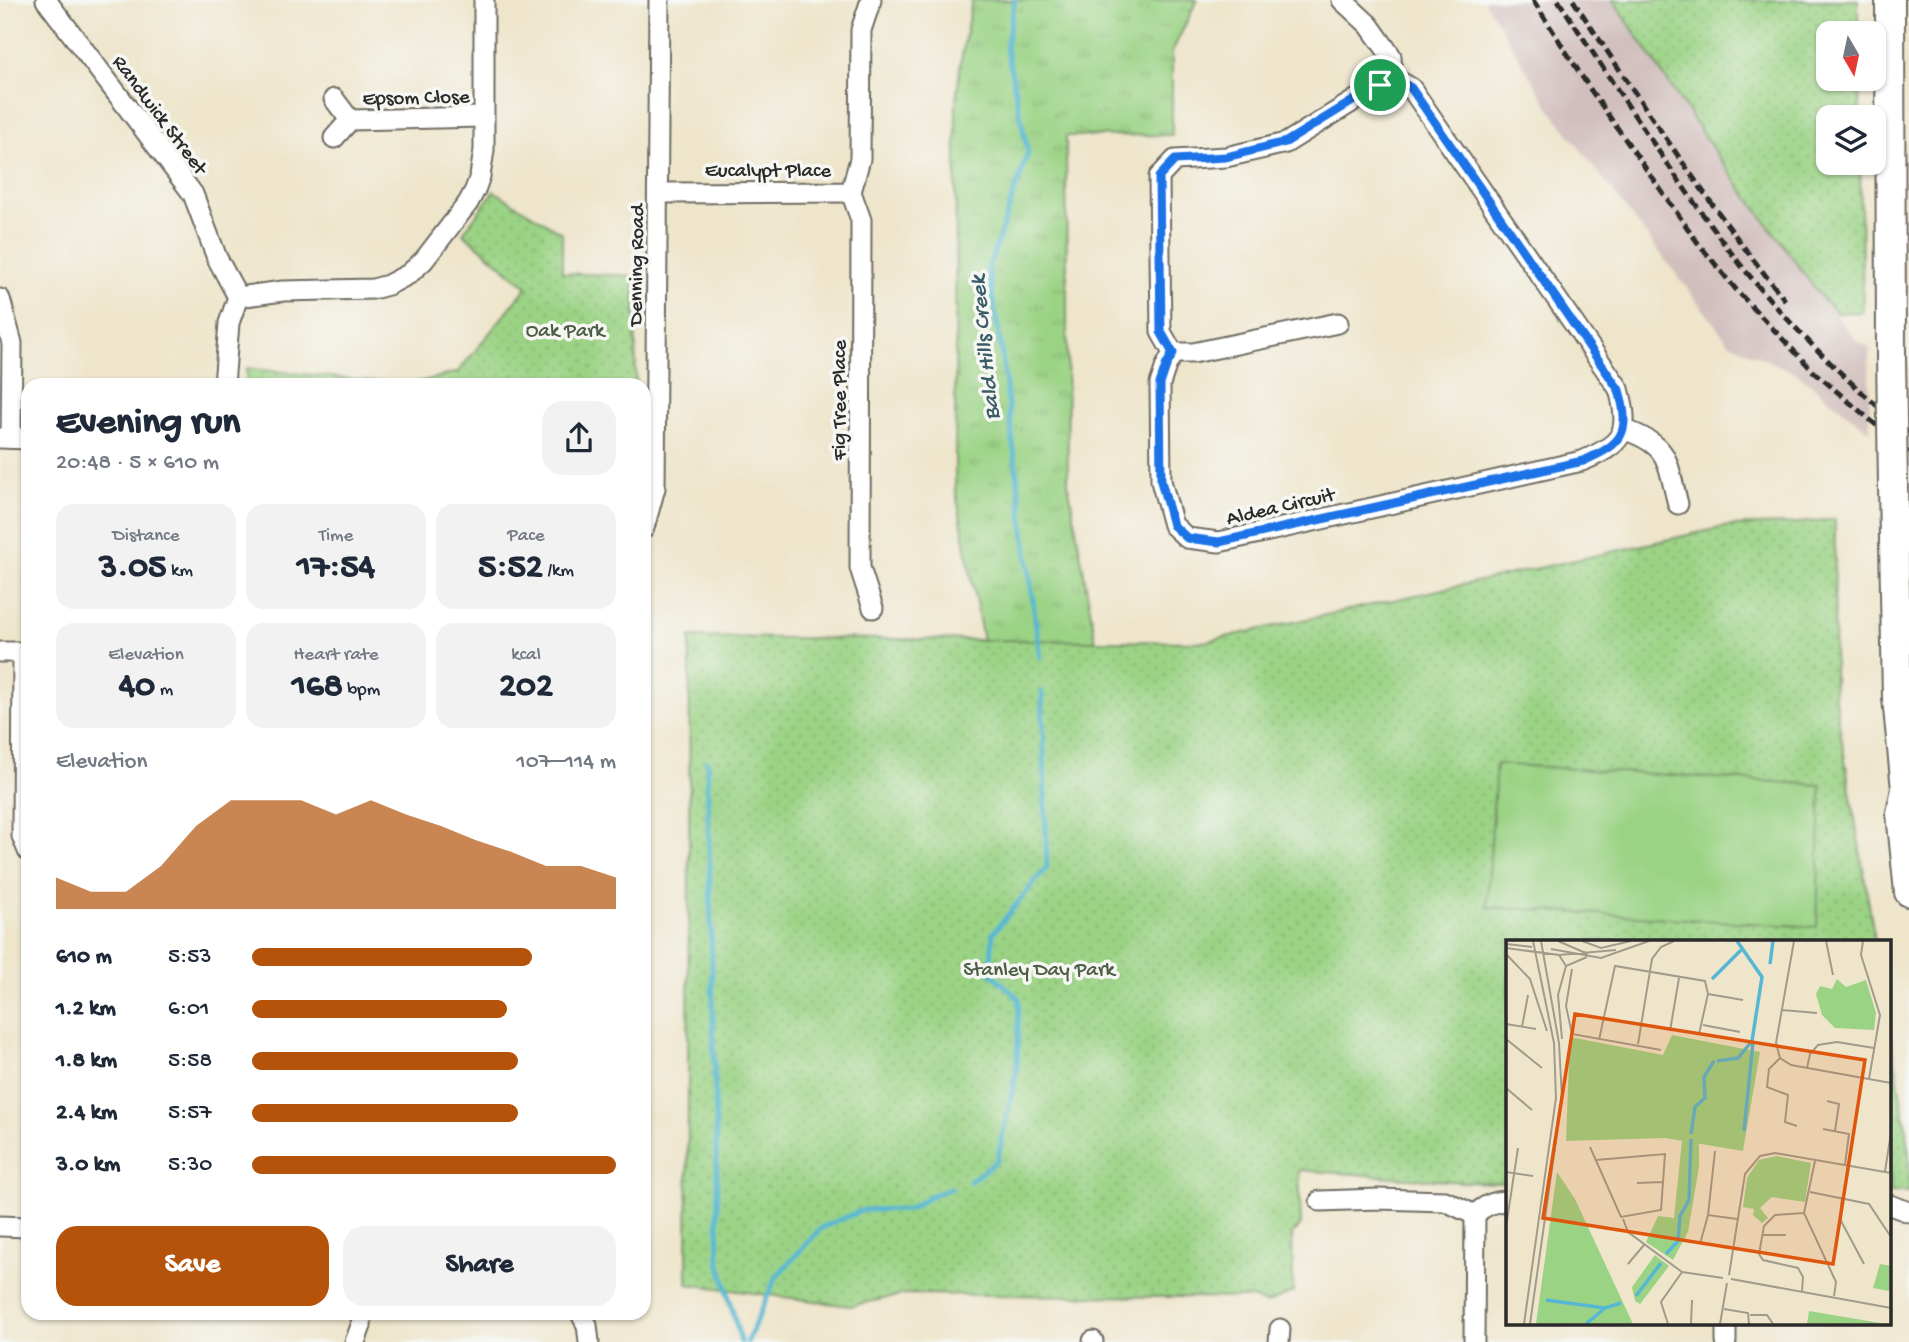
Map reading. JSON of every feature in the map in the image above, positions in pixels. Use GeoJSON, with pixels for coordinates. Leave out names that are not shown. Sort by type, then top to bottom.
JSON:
{"type":"FeatureCollection","features":[{"type":"Feature","properties":{"kind":"highway"},"geometry":{"type":"LineString","coordinates":[[1890,0],[1891,356],[1897,698],[1907,794],[1901,813],[1909,892]]}},
{"type":"Feature","properties":{"kind":"street","name":"Randwick Street"},"geometry":{"type":"LineString","coordinates":[[46,0],[193,194],[220,265],[238,297]]}},
{"type":"Feature","properties":{"kind":"street"},"geometry":{"type":"LineString","coordinates":[[225,378],[229,323],[238,297],[283,291],[373,289],[388,285],[409,274],[424,260],[475,190],[484,150],[484,0]]}},
{"type":"Feature","properties":{"kind":"street","name":"Denning Road"},"geometry":{"type":"LineString","coordinates":[[651,503],[655,488],[659,0]]}},
{"type":"Feature","properties":{"kind":"street","name":"Eucalypt Place"},"geometry":{"type":"LineString","coordinates":[[659,192],[851,192],[860,159],[861,30],[871,0]]}},
{"type":"Feature","properties":{"kind":"street"},"geometry":{"type":"LineString","coordinates":[[1342,0],[1369,24],[1391,56],[1392,77]]}},
{"type":"Feature","properties":{"kind":"street"},"geometry":{"type":"LineString","coordinates":[[1338,323],[1193,353],[1173,353],[1161,332],[1159,177],[1175,160],[1226,157],[1286,142],[1392,77]]}},
{"type":"Feature","properties":{"kind":"street"},"geometry":{"type":"LineString","coordinates":[[1392,77],[1411,88],[1619,390],[1625,412],[1623,429],[1646,437],[1665,453],[1678,504]]}},
{"type":"Feature","properties":{"kind":"street","name":"Epsom Close"},"geometry":{"type":"LineString","coordinates":[[334,99],[351,120]]}},
{"type":"Feature","properties":{"kind":"street","name":"Epsom Close"},"geometry":{"type":"LineString","coordinates":[[334,138],[351,120],[483,117]]}},
{"type":"Feature","properties":{"kind":"street","name":"Fig Tree Place"},"geometry":{"type":"LineString","coordinates":[[851,192],[861,220],[860,568],[873,608]]}},
{"type":"Feature","properties":{"kind":"street"},"geometry":{"type":"LineString","coordinates":[[0,299],[12,343],[13,438]]}},
{"type":"Feature","properties":{"kind":"street","name":"Aldea Circuit"},"geometry":{"type":"LineString","coordinates":[[1173,353],[1160,384],[1161,481],[1173,525],[1187,538],[1219,542],[1583,461],[1607,451],[1623,429]]}},
{"type":"Feature","properties":{"kind":"street"},"geometry":{"type":"LineString","coordinates":[[0,652],[21,652]]}},
{"type":"Feature","properties":{"kind":"street"},"geometry":{"type":"LineString","coordinates":[[1321,1201],[1445,1201],[1475,1215]]}},
{"type":"Feature","properties":{"kind":"street"},"geometry":{"type":"LineString","coordinates":[[1474,1342],[1475,1215],[1481,1208],[1506,1201]]}},
{"type":"Feature","properties":{"kind":"street"},"geometry":{"type":"LineString","coordinates":[[0,1226],[21,1227]]}},
{"type":"Feature","properties":{"kind":"street"},"geometry":{"type":"LineString","coordinates":[[355,1342],[362,1320]]}},
{"type":"Feature","properties":{"kind":"street"},"geometry":{"type":"LineString","coordinates":[[584,1320],[589,1342]]}},
{"type":"Feature","properties":{"kind":"street"},"geometry":{"type":"LineString","coordinates":[[1726,1324],[1726,1342]]}},
{"type":"Feature","properties":{"kind":"shaded area"},"geometry":{"type":"Polygon","coordinates":[[[1484,0],[1613,0],[1719,158],[1822,298],[1858,342],[1869,347],[1870,432],[1798,374],[1729,343],[1552,112],[1484,0]]]}},
{"type":"Feature","properties":{"kind":"green space"},"geometry":{"type":"Polygon","coordinates":[[[972,0],[1197,0],[1172,52],[1172,135],[1066,136],[1068,483],[1096,642],[983,641],[955,487],[956,101],[972,0]]]}},
{"type":"Feature","properties":{"kind":"green space"},"geometry":{"type":"Polygon","coordinates":[[[1613,0],[1858,0],[1858,21],[1816,21],[1816,91],[1859,91],[1860,105],[1816,105],[1816,175],[1860,175],[1863,312],[1837,313],[1822,298],[1719,158],[1613,0]]]}},
{"type":"Feature","properties":{"kind":"green space","name":"Oak Park"},"geometry":{"type":"Polygon","coordinates":[[[494,191],[562,233],[562,273],[635,276],[636,378],[435,378],[458,372],[527,287],[463,233],[494,191]]]}},
{"type":"Feature","properties":{"kind":"green space"},"geometry":{"type":"Polygon","coordinates":[[[246,368],[341,378],[246,378],[246,368]]]}},
{"type":"Feature","properties":{"kind":"green space","name":"Stanley Day Park"},"geometry":{"type":"Polygon","coordinates":[[[1835,519],[1834,693],[1875,940],[1506,940],[1506,1183],[1299,1170],[1301,1225],[1292,1234],[1293,1292],[1266,1304],[1251,1298],[906,1294],[850,1306],[687,1284],[690,637],[1203,642],[1729,526],[1835,519]]]}},
{"type":"Feature","properties":{"kind":"green space"},"geometry":{"type":"Polygon","coordinates":[[[1496,764],[1821,785],[1817,927],[1487,907],[1496,764]]]}},
{"type":"Feature","properties":{"kind":"green space"},"geometry":{"type":"Polygon","coordinates":[[[1892,1042],[1909,1147],[1909,1192],[1892,1192],[1892,1042]]]}},
{"type":"Feature","properties":{"kind":"waterway","name":"Bald Hills Creek"},"geometry":{"type":"LineString","coordinates":[[1015,0],[1006,47],[1028,153],[988,269],[1001,347],[1040,657]]}},
{"type":"Feature","properties":{"kind":"waterway","name":"Bald Hills Creek"},"geometry":{"type":"LineString","coordinates":[[970,1181],[997,1161],[1017,1069],[1019,999],[990,972],[993,933],[1047,867],[1042,692]]}},
{"type":"Feature","properties":{"kind":"waterway"},"geometry":{"type":"LineString","coordinates":[[707,761],[719,1261],[741,1342]]}},
{"type":"Feature","properties":{"kind":"waterway","name":"Bald Hills Creek"},"geometry":{"type":"LineString","coordinates":[[747,1342],[776,1277],[821,1228],[863,1210],[909,1209],[932,1195],[952,1188]]}},
{"type":"Feature","properties":{"kind":"railway"},"geometry":{"type":"LineString","coordinates":[[1533,0],[1590,89],[1698,243],[1738,292],[1814,372],[1909,453]]}},
{"type":"Feature","properties":{"kind":"railway"},"geometry":{"type":"LineString","coordinates":[[1558,0],[1680,183],[1743,268],[1810,343],[1909,433]]}},
{"type":"Feature","properties":{"kind":"railway"},"geometry":{"type":"LineString","coordinates":[[1573,0],[1702,190],[1785,300]]}},
{"type":"Feature","properties":{"kind":"route"},"geometry":{"type":"LineString","coordinates":[[1392,77],[1411,88],[1619,390],[1625,412],[1623,429],[1607,451],[1583,461],[1219,542],[1187,538],[1173,525],[1161,481],[1160,384],[1173,353],[1161,332],[1159,177],[1175,160],[1226,157],[1286,142],[1380,85],[1392,77]]}}]}
